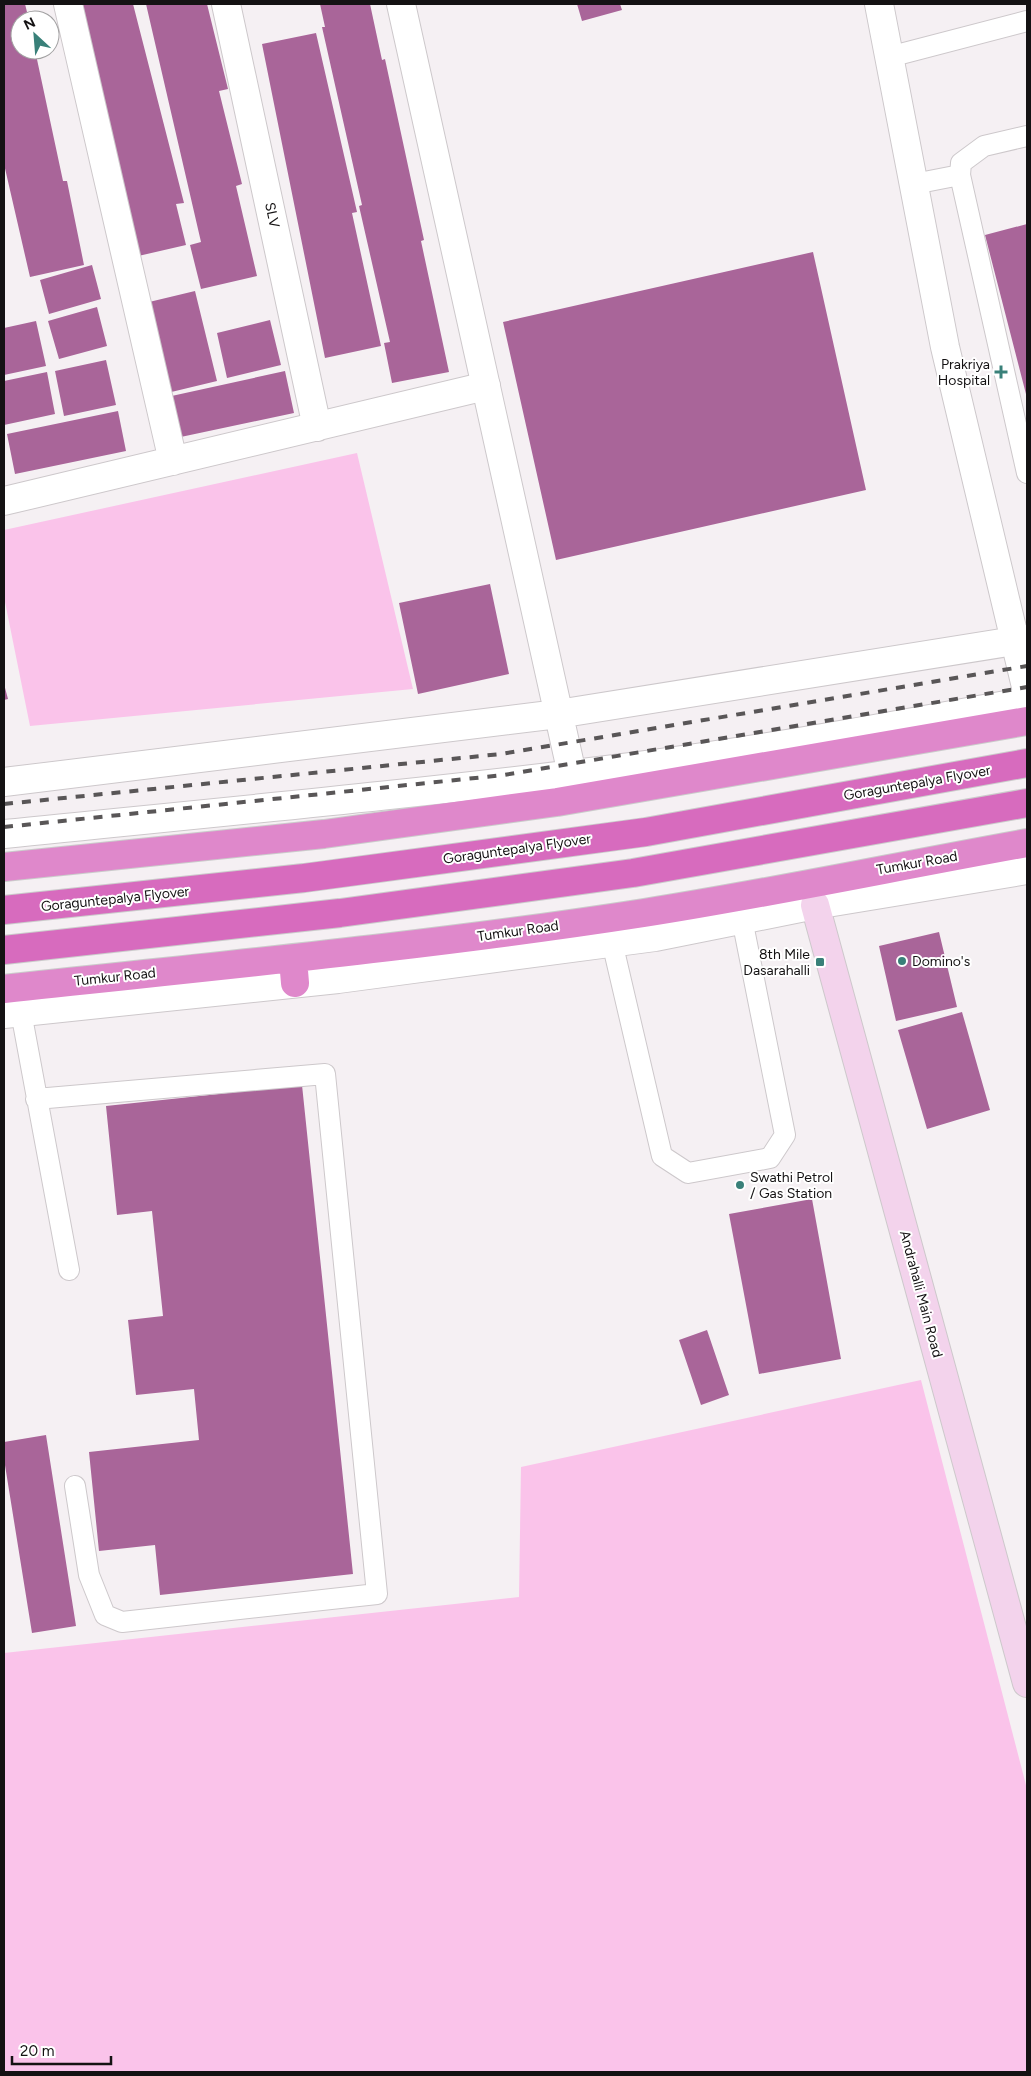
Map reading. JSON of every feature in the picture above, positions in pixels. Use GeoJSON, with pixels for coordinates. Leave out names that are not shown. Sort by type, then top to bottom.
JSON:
{"type":"FeatureCollection","features":[{"type":"Feature","properties":{"kind":"highway"},"geometry":{"type":"LineString","coordinates":[[4,867],[324,834],[557,802],[1027,721]]}},
{"type":"Feature","properties":{"kind":"highway","name":"Goraguntepalya Flyover"},"geometry":{"type":"LineString","coordinates":[[4,910],[304,878],[646,832],[1027,763]]}},
{"type":"Feature","properties":{"kind":"highway"},"geometry":{"type":"LineString","coordinates":[[4,950],[340,913],[633,873],[1027,803]]}},
{"type":"Feature","properties":{"kind":"highway","name":"Tumkur Road"},"geometry":{"type":"LineString","coordinates":[[4,989],[294,971],[492,935],[645,912],[1027,843]]}},
{"type":"Feature","properties":{"kind":"main road","name":"Andrahalli Main Road"},"geometry":{"type":"LineString","coordinates":[[815,905],[1027,1683]]}},
{"type":"Feature","properties":{"kind":"street"},"geometry":{"type":"LineString","coordinates":[[68,4],[173,461]]}},
{"type":"Feature","properties":{"kind":"street","name":"SLV"},"geometry":{"type":"LineString","coordinates":[[226,4],[317,427]]}},
{"type":"Feature","properties":{"kind":"street"},"geometry":{"type":"LineString","coordinates":[[401,4],[572,774]]}},
{"type":"Feature","properties":{"kind":"street"},"geometry":{"type":"LineString","coordinates":[[879,4],[945,347],[1021,640],[1027,691]]}},
{"type":"Feature","properties":{"kind":"street"},"geometry":{"type":"LineString","coordinates":[[4,501],[486,386]]}},
{"type":"Feature","properties":{"kind":"street"},"geometry":{"type":"LineString","coordinates":[[4,782],[558,714],[1021,640]]}},
{"type":"Feature","properties":{"kind":"street"},"geometry":{"type":"LineString","coordinates":[[4,834],[572,774],[794,744],[1027,701]]}},
{"type":"Feature","properties":{"kind":"street"},"geometry":{"type":"LineString","coordinates":[[12,1013],[294,971],[655,937],[815,905],[1027,870]]}},
{"type":"Feature","properties":{"kind":"lane"},"geometry":{"type":"LineString","coordinates":[[889,57],[1027,22]]}},
{"type":"Feature","properties":{"kind":"lane"},"geometry":{"type":"LineString","coordinates":[[1027,136],[984,146],[962,163],[960,175],[1027,473]]}},
{"type":"Feature","properties":{"kind":"lane"},"geometry":{"type":"LineString","coordinates":[[914,184],[960,175]]}},
{"type":"Feature","properties":{"kind":"lane"},"geometry":{"type":"LineString","coordinates":[[612,942],[662,1156],[688,1174],[770,1158],[785,1135],[742,919]]}},
{"type":"Feature","properties":{"kind":"lane"},"geometry":{"type":"LineString","coordinates":[[12,1013],[36,1099],[69,1270]]}},
{"type":"Feature","properties":{"kind":"lane"},"geometry":{"type":"LineString","coordinates":[[36,1099],[326,1074],[377,1594],[122,1622],[105,1615],[89,1575],[75,1486]]}},
{"type":"Feature","properties":{"kind":"shaded area"},"geometry":{"type":"Polygon","coordinates":[[[357,453],[413,689],[30,726],[4,597],[4,530],[357,453]]]}},
{"type":"Feature","properties":{"kind":"shaded area"},"geometry":{"type":"Polygon","coordinates":[[[921,1380],[1027,1789],[1027,2072],[4,2072],[4,1653],[519,1597],[521,1467],[921,1380]]]}},
{"type":"Feature","properties":{"kind":"building"},"geometry":{"type":"Polygon","coordinates":[[[4,4],[25,4],[26,10],[10,10],[10,60],[37,60],[63,181],[67,181],[84,265],[30,277],[4,164],[4,4]]]}},
{"type":"Feature","properties":{"kind":"building"},"geometry":{"type":"Polygon","coordinates":[[[78,4],[133,4],[184,203],[176,204],[186,245],[134,257],[78,4]]]}},
{"type":"Feature","properties":{"kind":"building"},"geometry":{"type":"Polygon","coordinates":[[[146,4],[207,4],[228,89],[219,91],[242,184],[236,186],[257,276],[201,289],[190,245],[201,242],[146,4]]]}},
{"type":"Feature","properties":{"kind":"building"},"geometry":{"type":"Polygon","coordinates":[[[320,4],[370,4],[382,60],[385,59],[424,240],[421,241],[449,372],[392,383],[384,343],[390,342],[359,206],[362,205],[322,27],[325,27],[320,4]]]}},
{"type":"Feature","properties":{"kind":"building"},"geometry":{"type":"Polygon","coordinates":[[[577,4],[620,4],[622,10],[582,21],[577,4]]]}},
{"type":"Feature","properties":{"kind":"building"},"geometry":{"type":"Polygon","coordinates":[[[316,33],[357,212],[352,213],[381,346],[325,358],[262,44],[316,33]]]}},
{"type":"Feature","properties":{"kind":"building"},"geometry":{"type":"Polygon","coordinates":[[[1027,224],[1027,398],[985,235],[1027,224]]]}},
{"type":"Feature","properties":{"kind":"building"},"geometry":{"type":"Polygon","coordinates":[[[813,252],[866,490],[556,560],[503,322],[813,252]]]}},
{"type":"Feature","properties":{"kind":"building"},"geometry":{"type":"Polygon","coordinates":[[[92,265],[101,299],[49,314],[40,280],[92,265]]]}},
{"type":"Feature","properties":{"kind":"building"},"geometry":{"type":"Polygon","coordinates":[[[195,291],[217,381],[163,394],[145,303],[195,291]]]}},
{"type":"Feature","properties":{"kind":"building"},"geometry":{"type":"Polygon","coordinates":[[[97,307],[107,346],[59,359],[48,321],[97,307]]]}},
{"type":"Feature","properties":{"kind":"building"},"geometry":{"type":"Polygon","coordinates":[[[270,320],[281,365],[227,378],[217,333],[270,320]]]}},
{"type":"Feature","properties":{"kind":"building"},"geometry":{"type":"Polygon","coordinates":[[[36,321],[46,366],[4,375],[4,328],[36,321]]]}},
{"type":"Feature","properties":{"kind":"building"},"geometry":{"type":"Polygon","coordinates":[[[106,360],[116,405],[64,416],[55,371],[106,360]]]}},
{"type":"Feature","properties":{"kind":"building"},"geometry":{"type":"Polygon","coordinates":[[[285,371],[294,413],[176,438],[167,397],[285,371]]]}},
{"type":"Feature","properties":{"kind":"building"},"geometry":{"type":"Polygon","coordinates":[[[47,372],[55,414],[4,425],[4,381],[47,372]]]}},
{"type":"Feature","properties":{"kind":"building"},"geometry":{"type":"Polygon","coordinates":[[[118,411],[126,451],[15,474],[7,434],[118,411]]]}},
{"type":"Feature","properties":{"kind":"building"},"geometry":{"type":"Polygon","coordinates":[[[490,584],[509,674],[418,694],[399,603],[490,584]]]}},
{"type":"Feature","properties":{"kind":"building"},"geometry":{"type":"Polygon","coordinates":[[[4,684],[8,699],[4,700],[4,684]]]}},
{"type":"Feature","properties":{"kind":"building"},"geometry":{"type":"Polygon","coordinates":[[[939,932],[957,1007],[896,1021],[879,946],[939,932]]]}},
{"type":"Feature","properties":{"kind":"building"},"geometry":{"type":"Polygon","coordinates":[[[962,1012],[990,1110],[927,1129],[898,1030],[962,1012]]]}},
{"type":"Feature","properties":{"kind":"building"},"geometry":{"type":"Polygon","coordinates":[[[302,1085],[353,1574],[160,1595],[155,1545],[99,1551],[89,1452],[199,1440],[194,1389],[136,1395],[128,1320],[163,1316],[152,1211],[117,1215],[106,1106],[302,1085]]]}},
{"type":"Feature","properties":{"kind":"building"},"geometry":{"type":"Polygon","coordinates":[[[812,1199],[841,1359],[759,1374],[729,1214],[812,1199]]]}},
{"type":"Feature","properties":{"kind":"building"},"geometry":{"type":"Polygon","coordinates":[[[707,1330],[729,1395],[701,1405],[679,1340],[707,1330]]]}},
{"type":"Feature","properties":{"kind":"building"},"geometry":{"type":"Polygon","coordinates":[[[46,1435],[76,1626],[32,1633],[4,1459],[4,1442],[46,1435]]]}},
{"type":"Feature","properties":{"kind":"railway"},"geometry":{"type":"LineString","coordinates":[[4,804],[501,754],[1027,666]]}},
{"type":"Feature","properties":{"kind":"railway"},"geometry":{"type":"LineString","coordinates":[[4,827],[504,775],[1027,687]]}},
{"type":"Feature","properties":{"kind":"place","name":"Prakriya Hospital"},"geometry":{"type":"Point","coordinates":[1001,372]}},
{"type":"Feature","properties":{"kind":"place","name":"Domino's"},"geometry":{"type":"Point","coordinates":[902,961]}},
{"type":"Feature","properties":{"kind":"place","name":"8th Mile Dasarahalli"},"geometry":{"type":"Point","coordinates":[820,962]}},
{"type":"Feature","properties":{"kind":"place","name":"Swathi Petrol / Gas Station"},"geometry":{"type":"Point","coordinates":[740,1185]}}]}
